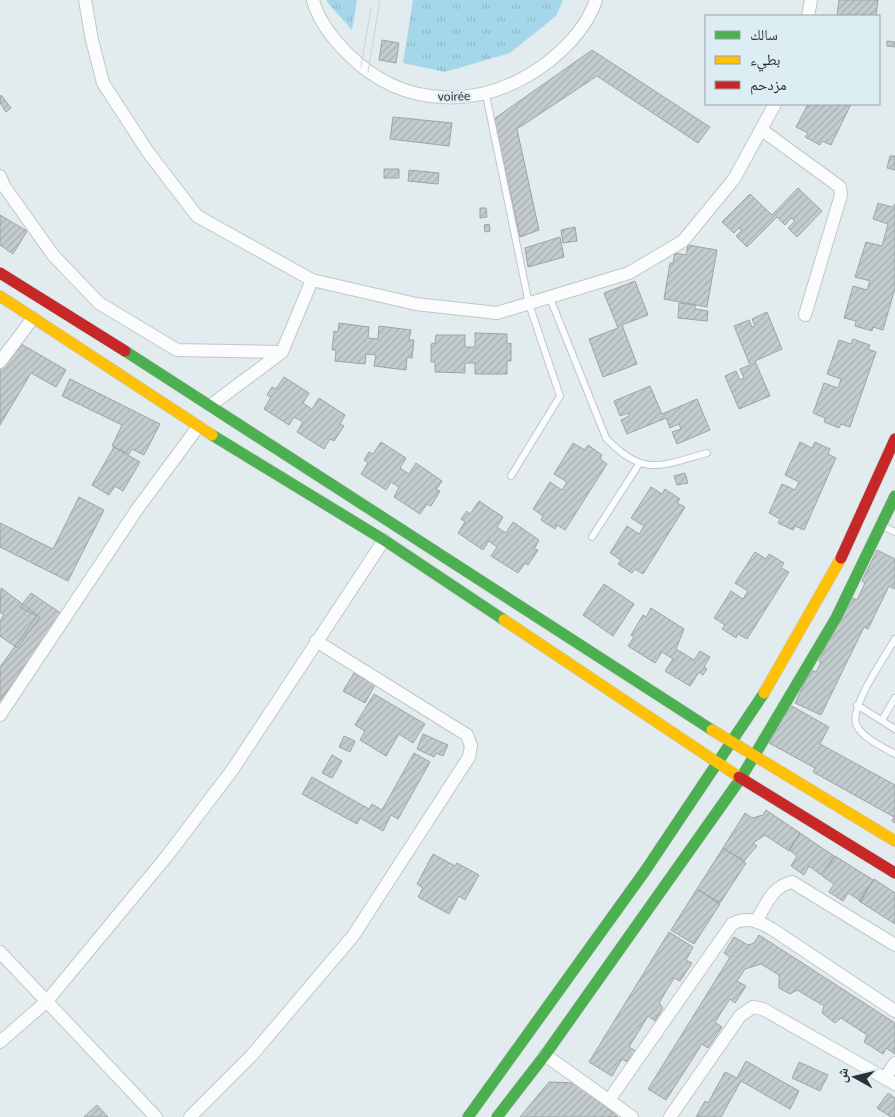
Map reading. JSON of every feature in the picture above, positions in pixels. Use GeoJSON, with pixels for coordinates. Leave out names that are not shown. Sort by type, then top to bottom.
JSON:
{"type":"FeatureCollection","features":[{"type":"Feature","properties":{"kind":"main road"},"geometry":{"type":"LineString","coordinates":[[0,273],[211,405],[733,744],[895,841]]}},
{"type":"Feature","properties":{"kind":"main road"},"geometry":{"type":"LineString","coordinates":[[0,296],[198,427],[384,540],[742,778],[895,873]]}},
{"type":"Feature","properties":{"kind":"main road"},"geometry":{"type":"LineString","coordinates":[[468,1117],[540,1022],[733,744],[824,595],[895,439]]}},
{"type":"Feature","properties":{"kind":"main road"},"geometry":{"type":"LineString","coordinates":[[496,1117],[545,1054],[742,778],[836,618],[894,502]]}},
{"type":"Feature","properties":{"kind":"street"},"geometry":{"type":"LineString","coordinates":[[85,0],[92,40],[103,83],[148,152],[197,216],[312,280],[416,304],[497,313],[629,272],[683,242],[734,179],[774,105]]}},
{"type":"Feature","properties":{"kind":"street","name":"voirée"},"geometry":{"type":"LineString","coordinates":[[313,0],[334,40],[368,72],[395,87],[425,96],[455,98],[486,95],[529,76],[566,48],[593,10],[596,0]]}},
{"type":"Feature","properties":{"kind":"street"},"geometry":{"type":"LineString","coordinates":[[808,15],[811,0]]}},
{"type":"Feature","properties":{"kind":"street"},"geometry":{"type":"LineString","coordinates":[[762,130],[840,187],[841,195],[805,315]]}},
{"type":"Feature","properties":{"kind":"street"},"geometry":{"type":"LineString","coordinates":[[0,176],[4,186],[52,255],[99,303],[177,350],[282,352]]}},
{"type":"Feature","properties":{"kind":"street"},"geometry":{"type":"LineString","coordinates":[[211,405],[282,352],[312,280]]}},
{"type":"Feature","properties":{"kind":"street"},"geometry":{"type":"LineString","coordinates":[[0,362],[34,318]]}},
{"type":"Feature","properties":{"kind":"street"},"geometry":{"type":"LineString","coordinates":[[0,714],[138,508],[198,427]]}},
{"type":"Feature","properties":{"kind":"street"},"geometry":{"type":"LineString","coordinates":[[0,1042],[46,1001],[144,885],[233,769],[316,640],[384,540]]}},
{"type":"Feature","properties":{"kind":"street"},"geometry":{"type":"LineString","coordinates":[[190,1117],[252,1055],[353,936],[469,757],[471,746],[467,735],[316,640]]}},
{"type":"Feature","properties":{"kind":"street"},"geometry":{"type":"LineString","coordinates":[[756,920],[775,890],[783,884],[792,882],[895,945]]}},
{"type":"Feature","properties":{"kind":"street"},"geometry":{"type":"LineString","coordinates":[[609,1100],[732,924],[738,920],[756,920],[895,1011]]}},
{"type":"Feature","properties":{"kind":"street"},"geometry":{"type":"LineString","coordinates":[[0,952],[156,1117]]}},
{"type":"Feature","properties":{"kind":"street"},"geometry":{"type":"LineString","coordinates":[[670,1117],[740,1016],[752,1007],[763,1009],[890,1081],[895,1063]]}},
{"type":"Feature","properties":{"kind":"street"},"geometry":{"type":"LineString","coordinates":[[545,1054],[632,1117]]}},
{"type":"Feature","properties":{"kind":"lane"},"geometry":{"type":"LineString","coordinates":[[486,95],[529,304],[560,396],[511,476]]}},
{"type":"Feature","properties":{"kind":"lane"},"geometry":{"type":"LineString","coordinates":[[550,298],[606,438],[621,454],[639,464],[661,466],[707,454]]}},
{"type":"Feature","properties":{"kind":"lane"},"geometry":{"type":"LineString","coordinates":[[592,537],[639,464]]}},
{"type":"Feature","properties":{"kind":"lane"},"geometry":{"type":"LineString","coordinates":[[881,526],[895,532]]}},
{"type":"Feature","properties":{"kind":"lane"},"geometry":{"type":"LineString","coordinates":[[895,639],[857,705],[855,721],[858,728],[895,754]]}},
{"type":"Feature","properties":{"kind":"lane"},"geometry":{"type":"LineString","coordinates":[[882,720],[895,698]]}},
{"type":"Feature","properties":{"kind":"lane"},"geometry":{"type":"LineString","coordinates":[[857,705],[895,729]]}},
{"type":"Feature","properties":{"kind":"green space"},"geometry":{"type":"Polygon","coordinates":[[[326,0],[357,0],[352,30],[328,3],[326,0]]]}},
{"type":"Feature","properties":{"kind":"green space"},"geometry":{"type":"Polygon","coordinates":[[[413,0],[563,0],[556,16],[510,53],[445,72],[403,63],[413,0]]]}},
{"type":"Feature","properties":{"kind":"building"},"geometry":{"type":"Polygon","coordinates":[[[839,0],[878,0],[876,15],[837,15],[839,0]]]}},
{"type":"Feature","properties":{"kind":"building"},"geometry":{"type":"Polygon","coordinates":[[[382,40],[399,43],[396,63],[379,60],[382,40]]]}},
{"type":"Feature","properties":{"kind":"building"},"geometry":{"type":"Polygon","coordinates":[[[887,41],[895,42],[895,47],[887,46],[887,41]]]}},
{"type":"Feature","properties":{"kind":"building"},"geometry":{"type":"Polygon","coordinates":[[[592,50],[710,127],[698,143],[597,76],[517,129],[539,230],[520,237],[494,119],[592,50]]]}},
{"type":"Feature","properties":{"kind":"building"},"geometry":{"type":"Polygon","coordinates":[[[1,95],[11,108],[6,112],[0,103],[1,95]]]}},
{"type":"Feature","properties":{"kind":"building"},"geometry":{"type":"Polygon","coordinates":[[[807,105],[851,105],[831,145],[822,141],[820,145],[805,137],[808,133],[796,127],[807,105]]]}},
{"type":"Feature","properties":{"kind":"building"},"geometry":{"type":"Polygon","coordinates":[[[393,117],[452,123],[449,146],[390,139],[393,117]]]}},
{"type":"Feature","properties":{"kind":"building"},"geometry":{"type":"Polygon","coordinates":[[[890,156],[895,156],[895,170],[887,168],[890,156]]]}},
{"type":"Feature","properties":{"kind":"building"},"geometry":{"type":"Polygon","coordinates":[[[384,169],[399,169],[399,178],[384,178],[384,169]]]}},
{"type":"Feature","properties":{"kind":"building"},"geometry":{"type":"Polygon","coordinates":[[[409,170],[439,173],[438,184],[408,181],[409,170]]]}},
{"type":"Feature","properties":{"kind":"building"},"geometry":{"type":"Polygon","coordinates":[[[798,188],[822,211],[797,237],[788,228],[795,221],[791,218],[785,225],[777,217],[747,247],[736,236],[742,230],[739,228],[734,233],[722,222],[750,194],[772,215],[798,188]]]}},
{"type":"Feature","properties":{"kind":"building"},"geometry":{"type":"Polygon","coordinates":[[[878,203],[892,207],[895,204],[895,288],[883,330],[873,327],[872,331],[855,326],[856,321],[844,318],[853,286],[867,290],[870,281],[855,277],[866,242],[882,246],[888,224],[873,219],[878,203]]]}},
{"type":"Feature","properties":{"kind":"building"},"geometry":{"type":"Polygon","coordinates":[[[480,208],[486,208],[487,217],[480,218],[480,208]]]}},
{"type":"Feature","properties":{"kind":"building"},"geometry":{"type":"Polygon","coordinates":[[[0,215],[27,231],[13,254],[0,245],[0,215]]]}},
{"type":"Feature","properties":{"kind":"building"},"geometry":{"type":"Polygon","coordinates":[[[489,224],[490,231],[485,232],[484,225],[489,224]]]}},
{"type":"Feature","properties":{"kind":"building"},"geometry":{"type":"Polygon","coordinates":[[[575,227],[577,241],[563,243],[561,230],[575,227]]]}},
{"type":"Feature","properties":{"kind":"building"},"geometry":{"type":"Polygon","coordinates":[[[560,237],[564,257],[528,267],[525,248],[560,237]]]}},
{"type":"Feature","properties":{"kind":"building"},"geometry":{"type":"Polygon","coordinates":[[[688,245],[717,250],[707,307],[664,299],[670,263],[673,263],[675,253],[686,255],[688,245]]]}},
{"type":"Feature","properties":{"kind":"building"},"geometry":{"type":"Polygon","coordinates":[[[635,281],[648,315],[622,325],[637,364],[603,377],[589,339],[618,328],[604,293],[635,281]]]}},
{"type":"Feature","properties":{"kind":"building"},"geometry":{"type":"Polygon","coordinates":[[[679,303],[695,305],[695,309],[708,311],[707,321],[678,318],[679,303]]]}},
{"type":"Feature","properties":{"kind":"building"},"geometry":{"type":"Polygon","coordinates":[[[767,312],[782,349],[755,361],[770,396],[739,409],[725,376],[736,371],[740,380],[744,378],[740,369],[750,365],[734,326],[749,320],[752,327],[755,326],[752,319],[767,312]]]}},
{"type":"Feature","properties":{"kind":"building"},"geometry":{"type":"Polygon","coordinates":[[[339,323],[369,327],[368,338],[378,339],[379,326],[411,330],[409,340],[414,340],[412,358],[407,357],[406,370],[374,366],[376,355],[366,354],[365,364],[335,361],[336,350],[332,350],[334,331],[338,332],[339,323]]]}},
{"type":"Feature","properties":{"kind":"building"},"geometry":{"type":"Polygon","coordinates":[[[475,333],[507,334],[507,344],[511,343],[511,361],[507,361],[507,374],[475,374],[475,363],[465,363],[465,373],[435,372],[435,362],[431,362],[431,344],[435,343],[436,335],[465,335],[465,347],[475,347],[475,333]]]}},
{"type":"Feature","properties":{"kind":"building"},"geometry":{"type":"Polygon","coordinates":[[[853,339],[870,345],[868,349],[876,352],[850,427],[841,424],[839,428],[824,422],[825,418],[813,413],[824,383],[838,388],[841,379],[827,374],[839,340],[851,344],[853,339]]]}},
{"type":"Feature","properties":{"kind":"building"},"geometry":{"type":"Polygon","coordinates":[[[16,341],[66,370],[56,387],[31,373],[0,425],[0,369],[16,341]]]}},
{"type":"Feature","properties":{"kind":"building"},"geometry":{"type":"Polygon","coordinates":[[[284,377],[309,393],[303,403],[312,409],[319,398],[345,415],[340,424],[344,426],[334,441],[330,439],[324,449],[297,432],[303,422],[294,417],[289,425],[264,409],[271,397],[267,395],[272,387],[276,389],[284,377]]]}},
{"type":"Feature","properties":{"kind":"building"},"geometry":{"type":"Polygon","coordinates":[[[70,379],[160,424],[144,455],[132,449],[129,454],[112,446],[122,425],[62,396],[70,379]]]}},
{"type":"Feature","properties":{"kind":"building"},"geometry":{"type":"Polygon","coordinates":[[[650,386],[662,414],[697,399],[710,430],[677,444],[672,432],[681,429],[679,424],[670,428],[666,418],[627,434],[621,420],[629,416],[628,413],[620,416],[614,401],[650,386]]]}},
{"type":"Feature","properties":{"kind":"building"},"geometry":{"type":"Polygon","coordinates":[[[381,442],[406,458],[400,468],[409,474],[416,463],[442,481],[436,490],[440,491],[431,506],[427,504],[420,514],[394,497],[399,487],[391,482],[386,490],[361,474],[368,463],[364,460],[369,452],[373,454],[381,442]]]}},
{"type":"Feature","properties":{"kind":"building"},"geometry":{"type":"Polygon","coordinates":[[[800,442],[812,448],[815,442],[830,449],[828,454],[836,458],[804,530],[795,526],[793,530],[778,523],[780,519],[769,513],[782,484],[795,490],[799,482],[785,475],[800,442]]]}},
{"type":"Feature","properties":{"kind":"building"},"geometry":{"type":"Polygon","coordinates":[[[573,443],[585,450],[588,445],[602,455],[600,459],[607,464],[565,530],[557,525],[555,529],[541,520],[543,516],[533,509],[550,482],[562,490],[567,482],[554,474],[573,443]]]}},
{"type":"Feature","properties":{"kind":"building"},"geometry":{"type":"Polygon","coordinates":[[[114,447],[140,462],[123,491],[115,486],[109,495],[92,485],[114,447]]]}},
{"type":"Feature","properties":{"kind":"building"},"geometry":{"type":"Polygon","coordinates":[[[685,473],[688,483],[677,485],[674,476],[685,473]]]}},
{"type":"Feature","properties":{"kind":"building"},"geometry":{"type":"Polygon","coordinates":[[[651,487],[662,494],[665,489],[680,499],[677,503],[685,507],[643,574],[635,569],[632,573],[618,564],[621,560],[610,553],[627,526],[639,534],[644,526],[631,518],[651,487]]]}},
{"type":"Feature","properties":{"kind":"building"},"geometry":{"type":"Polygon","coordinates":[[[79,497],[104,510],[68,581],[0,547],[0,523],[53,549],[79,497]]]}},
{"type":"Feature","properties":{"kind":"building"},"geometry":{"type":"Polygon","coordinates":[[[479,501],[503,517],[497,527],[506,533],[513,522],[539,540],[534,549],[538,550],[528,565],[525,563],[518,573],[491,556],[497,547],[489,541],[483,550],[458,533],[465,522],[461,519],[467,511],[470,514],[479,501]]]}},
{"type":"Feature","properties":{"kind":"building"},"geometry":{"type":"Polygon","coordinates":[[[877,550],[895,559],[895,589],[889,586],[868,629],[864,627],[821,715],[795,703],[811,670],[816,672],[821,662],[819,661],[850,597],[857,600],[865,583],[862,581],[877,550]]]}},
{"type":"Feature","properties":{"kind":"building"},"geometry":{"type":"Polygon","coordinates":[[[755,552],[766,559],[769,554],[784,563],[781,568],[789,572],[747,639],[738,634],[736,638],[722,629],[725,625],[714,618],[731,591],[743,599],[748,591],[735,583],[755,552]]]}},
{"type":"Feature","properties":{"kind":"building"},"geometry":{"type":"Polygon","coordinates":[[[604,584],[634,604],[613,636],[583,615],[604,584]]]}},
{"type":"Feature","properties":{"kind":"building"},"geometry":{"type":"Polygon","coordinates":[[[1,588],[40,617],[17,648],[0,636],[0,621],[4,615],[0,612],[1,588]]]}},
{"type":"Feature","properties":{"kind":"building"},"geometry":{"type":"Polygon","coordinates":[[[31,593],[62,614],[0,701],[0,667],[37,616],[20,607],[31,593]]]}},
{"type":"Feature","properties":{"kind":"building"},"geometry":{"type":"Polygon","coordinates":[[[651,608],[684,629],[676,649],[694,660],[700,651],[710,657],[704,667],[707,669],[703,675],[699,672],[690,686],[665,671],[673,659],[662,652],[655,663],[628,646],[634,637],[631,635],[643,615],[646,617],[651,608]]]}},
{"type":"Feature","properties":{"kind":"building"},"geometry":{"type":"Polygon","coordinates":[[[354,673],[375,685],[365,703],[343,691],[354,673]]]}},
{"type":"Feature","properties":{"kind":"building"},"geometry":{"type":"Polygon","coordinates":[[[374,694],[425,724],[413,743],[399,734],[386,756],[360,740],[365,731],[355,725],[374,694]]]}},
{"type":"Feature","properties":{"kind":"building"},"geometry":{"type":"Polygon","coordinates":[[[790,705],[829,727],[820,744],[895,785],[895,823],[892,821],[894,817],[813,772],[815,768],[769,743],[790,705]]]}},
{"type":"Feature","properties":{"kind":"building"},"geometry":{"type":"Polygon","coordinates":[[[423,734],[448,745],[443,756],[436,753],[434,757],[417,749],[423,734]]]}},
{"type":"Feature","properties":{"kind":"building"},"geometry":{"type":"Polygon","coordinates":[[[344,736],[355,741],[350,752],[339,747],[344,736]]]}},
{"type":"Feature","properties":{"kind":"building"},"geometry":{"type":"Polygon","coordinates":[[[414,753],[430,762],[398,819],[391,815],[383,831],[360,818],[357,824],[302,794],[312,777],[369,809],[372,804],[382,810],[414,753]]]}},
{"type":"Feature","properties":{"kind":"building"},"geometry":{"type":"Polygon","coordinates":[[[332,755],[342,761],[332,778],[322,773],[332,755]]]}},
{"type":"Feature","properties":{"kind":"building"},"geometry":{"type":"Polygon","coordinates":[[[766,810],[800,833],[789,851],[765,835],[753,843],[757,846],[744,861],[723,848],[745,813],[752,818],[763,815],[766,810]]]}},
{"type":"Feature","properties":{"kind":"building"},"geometry":{"type":"Polygon","coordinates":[[[800,833],[834,856],[821,875],[809,866],[804,875],[791,866],[797,856],[789,850],[800,833]]]}},
{"type":"Feature","properties":{"kind":"building"},"geometry":{"type":"Polygon","coordinates":[[[723,848],[746,863],[720,903],[697,889],[723,848]]]}},
{"type":"Feature","properties":{"kind":"building"},"geometry":{"type":"Polygon","coordinates":[[[433,854],[455,866],[457,863],[479,875],[465,900],[459,896],[449,914],[418,897],[423,888],[417,884],[433,854]]]}},
{"type":"Feature","properties":{"kind":"building"},"geometry":{"type":"Polygon","coordinates":[[[835,856],[873,880],[861,901],[848,893],[843,901],[829,892],[834,884],[822,876],[835,856]]]}},
{"type":"Feature","properties":{"kind":"building"},"geometry":{"type":"Polygon","coordinates":[[[874,879],[895,893],[895,924],[859,901],[874,879]]]}},
{"type":"Feature","properties":{"kind":"building"},"geometry":{"type":"Polygon","coordinates":[[[697,889],[720,904],[694,944],[671,930],[697,889]]]}},
{"type":"Feature","properties":{"kind":"building"},"geometry":{"type":"Polygon","coordinates":[[[669,932],[693,947],[686,960],[692,963],[680,981],[674,978],[659,1003],[663,1008],[655,1021],[648,1016],[629,1047],[636,1051],[629,1063],[622,1059],[612,1076],[589,1062],[669,932]]]}},
{"type":"Feature","properties":{"kind":"building"},"geometry":{"type":"Polygon","coordinates":[[[759,935],[895,1023],[895,1054],[886,1048],[883,1054],[864,1042],[867,1035],[841,1018],[835,1023],[822,1013],[824,1006],[797,990],[790,994],[779,988],[779,975],[761,964],[745,969],[737,981],[746,986],[735,1003],[730,999],[715,1022],[722,1027],[708,1048],[702,1044],[666,1100],[648,1089],[730,957],[724,953],[734,937],[748,945],[754,943],[759,935]]]}},
{"type":"Feature","properties":{"kind":"building"},"geometry":{"type":"Polygon","coordinates":[[[746,1061],[799,1091],[790,1109],[741,1081],[721,1117],[696,1117],[705,1101],[708,1103],[725,1072],[737,1078],[746,1061]]]}},
{"type":"Feature","properties":{"kind":"building"},"geometry":{"type":"Polygon","coordinates":[[[799,1062],[828,1075],[820,1091],[792,1078],[799,1062]]]}},
{"type":"Feature","properties":{"kind":"building"},"geometry":{"type":"Polygon","coordinates":[[[549,1082],[577,1083],[618,1117],[520,1117],[549,1082]]]}},
{"type":"Feature","properties":{"kind":"building"},"geometry":{"type":"Polygon","coordinates":[[[888,1093],[895,1098],[895,1117],[891,1117],[877,1108],[888,1093]]]}},
{"type":"Feature","properties":{"kind":"building"},"geometry":{"type":"Polygon","coordinates":[[[97,1105],[108,1117],[84,1117],[97,1105]]]}},
{"type":"Feature","properties":{"kind":"tram line"},"geometry":{"type":"LineString","coordinates":[[368,72],[380,0]]}},
{"type":"Feature","properties":{"kind":"tram line"},"geometry":{"type":"LineString","coordinates":[[361,67],[371,8]]}},
{"type":"Feature","properties":{"kind":"traffic: fast"},"geometry":{"type":"LineString","coordinates":[[125,351],[712,730]]}},
{"type":"Feature","properties":{"kind":"traffic: fast"},"geometry":{"type":"LineString","coordinates":[[212,435],[384,540],[504,620]]}},
{"type":"Feature","properties":{"kind":"traffic: fast"},"geometry":{"type":"LineString","coordinates":[[497,1117],[545,1055],[741,778],[836,618],[895,496]]}},
{"type":"Feature","properties":{"kind":"traffic: fast"},"geometry":{"type":"LineString","coordinates":[[468,1117],[645,871],[764,693]]}},
{"type":"Feature","properties":{"kind":"traffic: slow"},"geometry":{"type":"LineString","coordinates":[[0,296],[212,435]]}},
{"type":"Feature","properties":{"kind":"traffic: slow"},"geometry":{"type":"LineString","coordinates":[[764,693],[841,558]]}},
{"type":"Feature","properties":{"kind":"traffic: slow"},"geometry":{"type":"LineString","coordinates":[[504,620],[739,777]]}},
{"type":"Feature","properties":{"kind":"traffic: slow"},"geometry":{"type":"LineString","coordinates":[[712,730],[895,841]]}},
{"type":"Feature","properties":{"kind":"traffic: jam"},"geometry":{"type":"LineString","coordinates":[[0,273],[125,351]]}},
{"type":"Feature","properties":{"kind":"traffic: jam"},"geometry":{"type":"LineString","coordinates":[[841,558],[895,439]]}},
{"type":"Feature","properties":{"kind":"traffic: jam"},"geometry":{"type":"LineString","coordinates":[[739,777],[895,873]]}}]}
